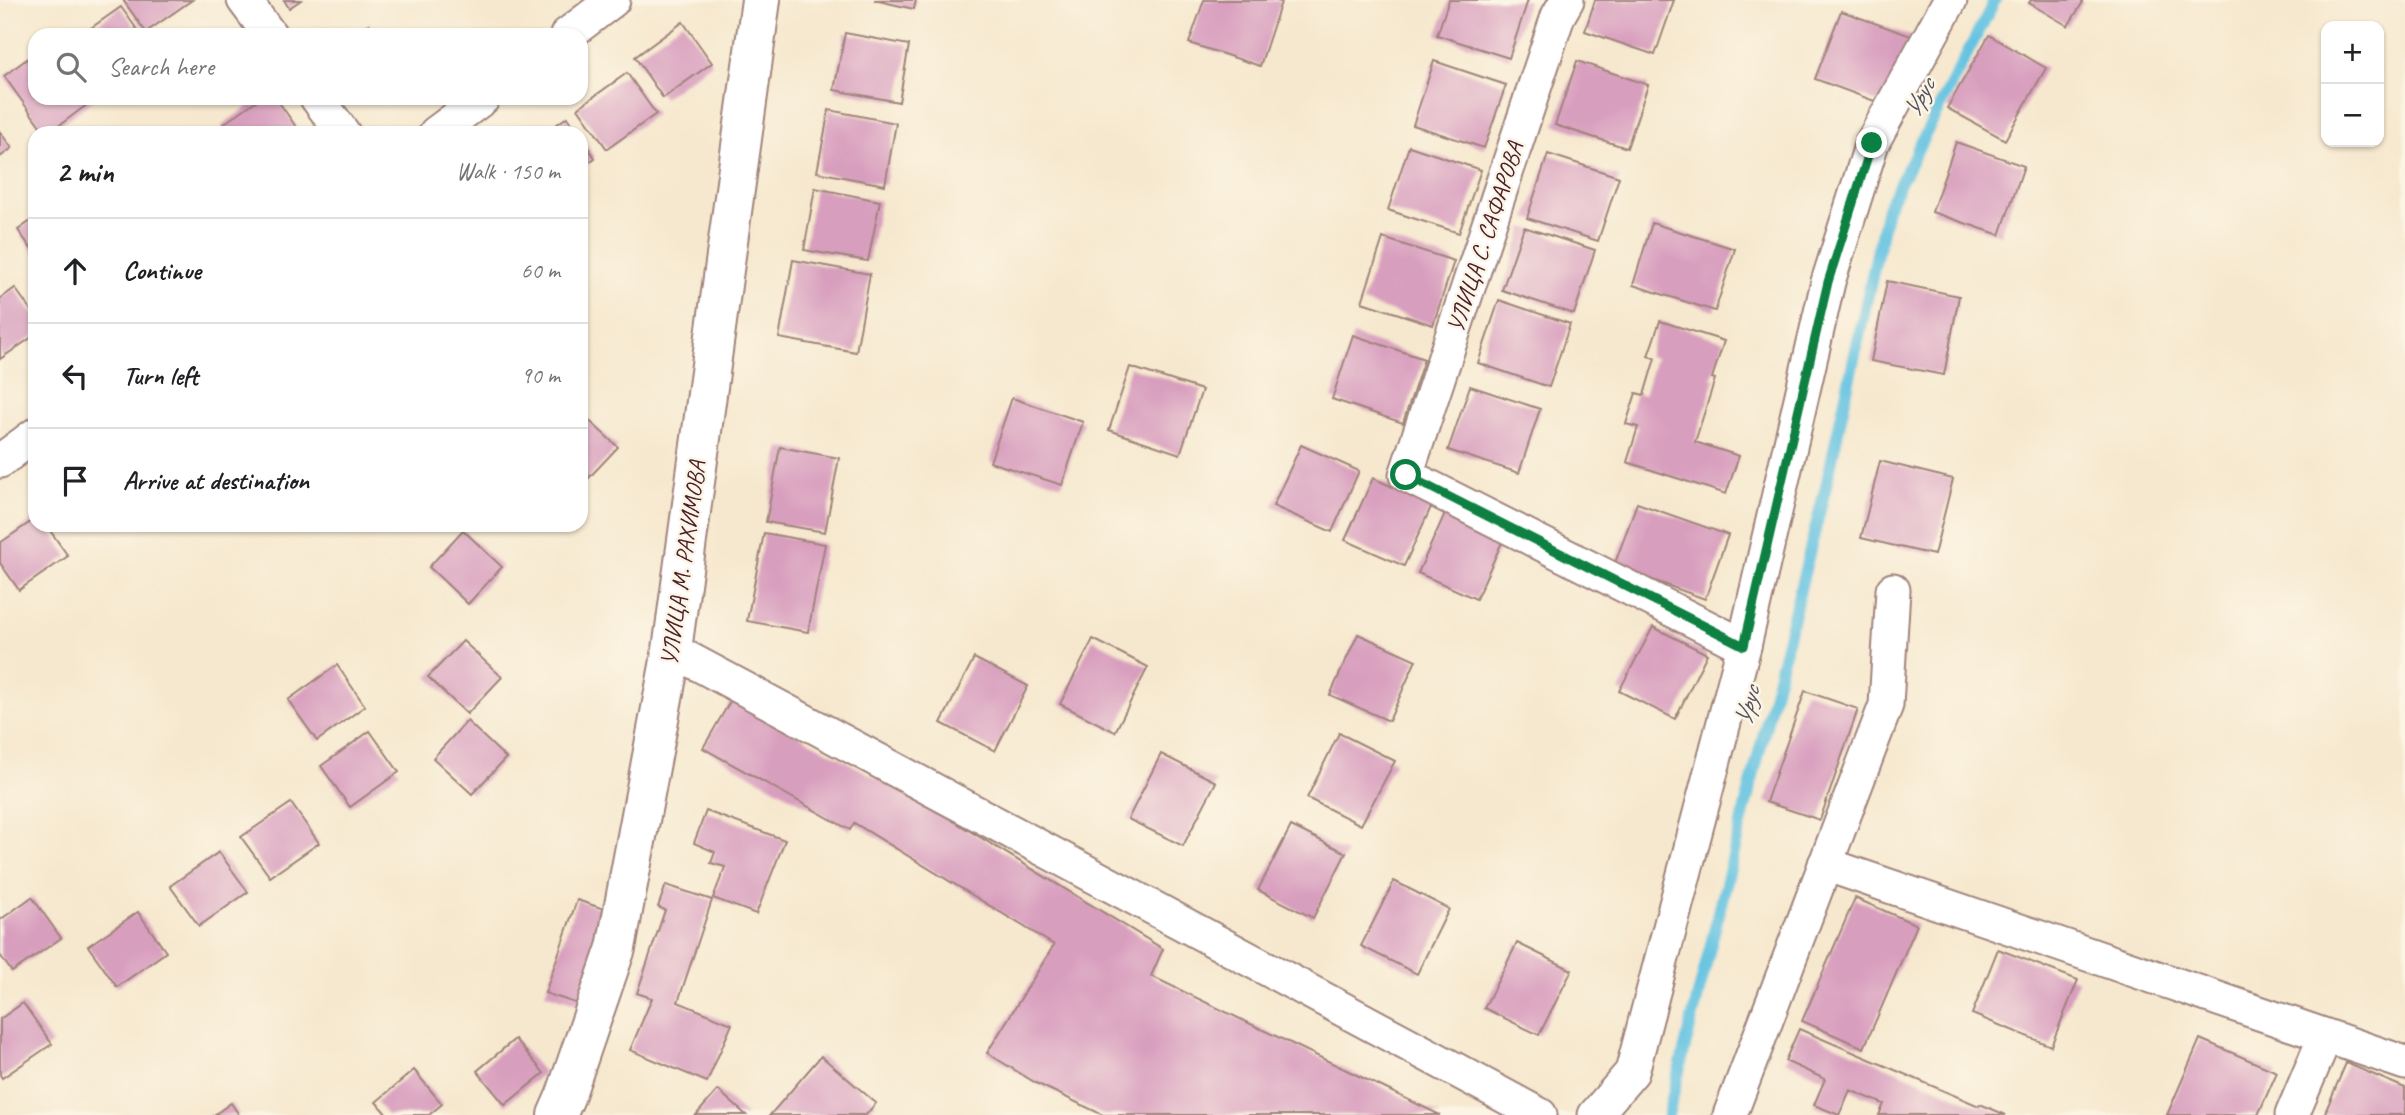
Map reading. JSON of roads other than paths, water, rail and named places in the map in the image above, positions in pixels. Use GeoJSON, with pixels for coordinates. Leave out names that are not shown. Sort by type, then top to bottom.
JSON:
{"type":"FeatureCollection","features":[{"type":"Feature","properties":{"kind":"street"},"geometry":{"type":"LineString","coordinates":[[244,0],[265,28]]}},
{"type":"Feature","properties":{"kind":"street"},"geometry":{"type":"LineString","coordinates":[[576,28],[613,0]]}},
{"type":"Feature","properties":{"kind":"street","name":"УЛИЦА М. РАХИМОВА"},"geometry":{"type":"LineString","coordinates":[[557,1115],[616,948],[672,650],[761,0]]}},
{"type":"Feature","properties":{"kind":"street","name":"УЛИЦА С. САФАРОВА"},"geometry":{"type":"LineString","coordinates":[[1567,0],[1558,16],[1406,475],[1744,646]]}},
{"type":"Feature","properties":{"kind":"street"},"geometry":{"type":"LineString","coordinates":[[1595,1115],[1632,1072],[1744,646],[1828,282],[1872,143],[1950,0]]}},
{"type":"Feature","properties":{"kind":"street"},"geometry":{"type":"LineString","coordinates":[[322,105],[338,126]]}},
{"type":"Feature","properties":{"kind":"street"},"geometry":{"type":"LineString","coordinates":[[445,126],[474,105]]}},
{"type":"Feature","properties":{"kind":"street"},"geometry":{"type":"LineString","coordinates":[[0,461],[28,440]]}},
{"type":"Feature","properties":{"kind":"street"},"geometry":{"type":"LineString","coordinates":[[1730,1115],[1886,705],[1893,590]]}},
{"type":"Feature","properties":{"kind":"street"},"geometry":{"type":"LineString","coordinates":[[672,650],[1540,1115]]}},
{"type":"Feature","properties":{"kind":"street"},"geometry":{"type":"LineString","coordinates":[[1825,864],[2405,1063]]}},
{"type":"Feature","properties":{"kind":"street"},"geometry":{"type":"LineString","coordinates":[[2292,1115],[2325,1037]]}},
{"type":"Feature","properties":{"kind":"waterway","name":"Урус"},"geometry":{"type":"LineString","coordinates":[[1668,1115],[1826,486],[1887,208],[1995,0]]}}]}
